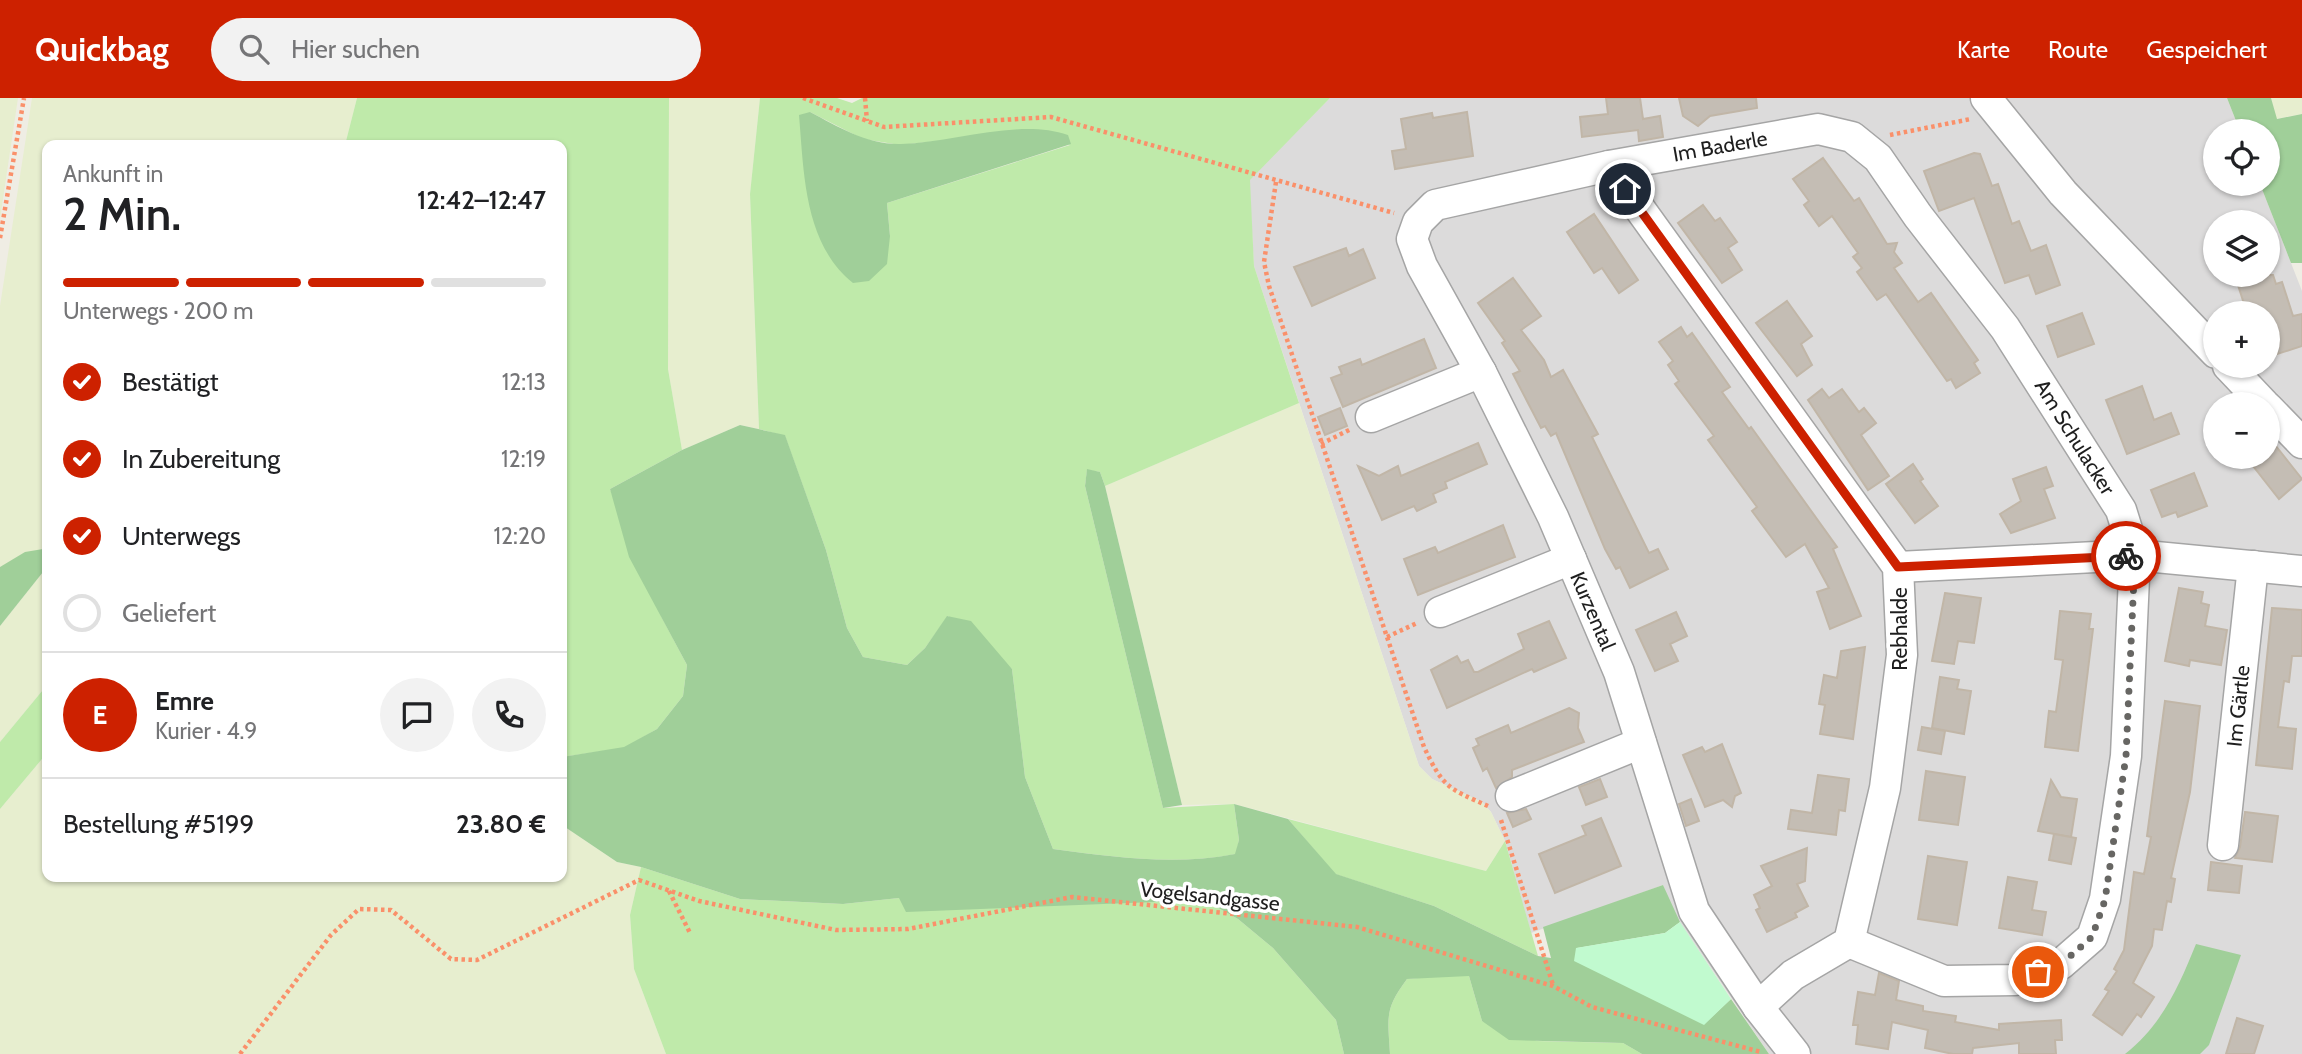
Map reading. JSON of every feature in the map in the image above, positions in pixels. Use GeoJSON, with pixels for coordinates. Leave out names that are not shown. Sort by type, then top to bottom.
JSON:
{"type":"FeatureCollection","features":[{"type":"Feature","properties":{"kind":"street"},"geometry":{"type":"LineString","coordinates":[[1992,106],[2063,193],[2203,339]]}},
{"type":"Feature","properties":{"kind":"street","name":"Im Baderle"},"geometry":{"type":"LineString","coordinates":[[1418,222],[1435,205],[1609,166],[1818,129],[1852,136],[1863,143]]}},
{"type":"Feature","properties":{"kind":"street","name":"Am Schulacker"},"geometry":{"type":"LineString","coordinates":[[1849,942],[1944,981],[2015,980],[2061,964],[2092,937],[2105,900],[2126,756],[2135,555],[2120,510],[2005,328],[1863,143]]}},
{"type":"Feature","properties":{"kind":"street","name":"Rebhalde"},"geometry":{"type":"LineString","coordinates":[[1609,166],[1898,567],[1902,655],[1885,788],[1849,942]]}},
{"type":"Feature","properties":{"kind":"street","name":"Kurzental"},"geometry":{"type":"LineString","coordinates":[[1418,222],[1412,239],[1422,266],[1481,372],[1571,559],[1619,672],[1694,911],[1758,1007],[1795,1054]]}},
{"type":"Feature","properties":{"kind":"street"},"geometry":{"type":"LineString","coordinates":[[1371,416],[1481,372]]}},
{"type":"Feature","properties":{"kind":"street"},"geometry":{"type":"LineString","coordinates":[[2239,378],[2253,392]]}},
{"type":"Feature","properties":{"kind":"street"},"geometry":{"type":"LineString","coordinates":[[1898,567],[2135,555],[2302,571]]}},
{"type":"Feature","properties":{"kind":"street"},"geometry":{"type":"LineString","coordinates":[[1440,612],[1571,559]]}},
{"type":"Feature","properties":{"kind":"street","name":"Im Gärtle"},"geometry":{"type":"LineString","coordinates":[[2223,845],[2253,566]]}},
{"type":"Feature","properties":{"kind":"street"},"geometry":{"type":"LineString","coordinates":[[1511,796],[1641,743]]}},
{"type":"Feature","properties":{"kind":"street"},"geometry":{"type":"LineString","coordinates":[[1758,1007],[1793,975],[1849,942]]}},
{"type":"Feature","properties":{"kind":"path"},"geometry":{"type":"LineString","coordinates":[[0,238],[24,98]]}},
{"type":"Feature","properties":{"kind":"path"},"geometry":{"type":"LineString","coordinates":[[803,98],[884,127],[1051,117],[1276,182],[1368,204],[1418,222]]}},
{"type":"Feature","properties":{"kind":"path"},"geometry":{"type":"LineString","coordinates":[[865,98],[867,121]]}},
{"type":"Feature","properties":{"kind":"path"},"geometry":{"type":"LineString","coordinates":[[1863,143],[1992,106]]}},
{"type":"Feature","properties":{"kind":"path"},"geometry":{"type":"LineString","coordinates":[[1276,182],[1265,262],[1269,286],[1386,637],[1424,747],[1439,778],[1453,791],[1491,807],[1502,821],[1553,986]]}},
{"type":"Feature","properties":{"kind":"path"},"geometry":{"type":"LineString","coordinates":[[1386,637],[1440,612]]}},
{"type":"Feature","properties":{"kind":"path","name":"Vogelsandgasse"},"geometry":{"type":"LineString","coordinates":[[240,1054],[331,935],[359,909],[391,910],[451,960],[477,960],[639,880],[699,901],[836,930],[908,929],[1072,897],[1357,927],[1553,986],[1592,1007],[1768,1054]]}},
{"type":"Feature","properties":{"kind":"path"},"geometry":{"type":"LineString","coordinates":[[668,890],[691,933]]}},
{"type":"Feature","properties":{"kind":"shaded area"},"geometry":{"type":"Polygon","coordinates":[[[1330,98],[2227,98],[2235,119],[2203,119],[2203,196],[2265,196],[2270,210],[2203,210],[2203,287],[2280,287],[2280,235],[2302,291],[2302,1054],[1769,1054],[1673,912],[1663,885],[1531,933],[1505,841],[1491,812],[1482,802],[1432,779],[1419,766],[1254,266],[1249,179],[1330,98]]]}},
{"type":"Feature","properties":{"kind":"green space"},"geometry":{"type":"Polygon","coordinates":[[[0,98],[18,98],[0,219],[0,98]]]}},
{"type":"Feature","properties":{"kind":"green space"},"geometry":{"type":"Polygon","coordinates":[[[32,98],[357,98],[346,140],[42,140],[42,549],[0,567],[0,306],[32,98]]]}},
{"type":"Feature","properties":{"kind":"green space"},"geometry":{"type":"Polygon","coordinates":[[[357,98],[669,98],[668,369],[682,450],[610,489],[662,618],[687,665],[683,696],[657,729],[624,748],[567,756],[567,140],[346,140],[357,98]]]}},
{"type":"Feature","properties":{"kind":"green space"},"geometry":{"type":"Polygon","coordinates":[[[669,98],[760,98],[750,194],[759,429],[740,425],[682,450],[668,369],[669,98]]]}},
{"type":"Feature","properties":{"kind":"green space"},"geometry":{"type":"Polygon","coordinates":[[[760,98],[837,98],[852,103],[862,98],[1330,98],[1250,180],[1254,266],[1299,403],[1105,486],[1100,472],[1087,470],[1085,486],[1163,808],[1234,804],[1239,840],[1236,854],[1167,860],[1053,849],[1025,777],[1012,669],[948,616],[925,648],[907,665],[863,657],[847,628],[826,550],[785,436],[759,429],[750,194],[760,98]],[[810,112],[890,236],[887,203],[1070,145],[1041,130],[900,145],[863,139],[810,112]]]}},
{"type":"Feature","properties":{"kind":"green space"},"geometry":{"type":"Polygon","coordinates":[[[2227,98],[2271,98],[2277,119],[2235,119],[2227,98]]]}},
{"type":"Feature","properties":{"kind":"green space"},"geometry":{"type":"Polygon","coordinates":[[[2271,98],[2302,98],[2302,114],[2276,119],[2271,98]]]}},
{"type":"Feature","properties":{"kind":"green space"},"geometry":{"type":"Polygon","coordinates":[[[810,112],[854,134],[889,144],[921,143],[1028,129],[1049,130],[1068,135],[1071,144],[887,203],[890,236],[887,264],[869,281],[853,283],[837,267],[825,248],[810,206],[805,183],[799,115],[810,112]]]}},
{"type":"Feature","properties":{"kind":"green space"},"geometry":{"type":"Polygon","coordinates":[[[2302,114],[2302,263],[2291,263],[2280,235],[2280,210],[2270,210],[2265,196],[2280,196],[2280,119],[2277,119],[2302,114]]]}},
{"type":"Feature","properties":{"kind":"green space"},"geometry":{"type":"Polygon","coordinates":[[[1299,403],[1419,766],[1432,779],[1482,802],[1491,812],[1505,841],[1486,871],[1234,804],[1182,805],[1105,486],[1299,403]]]}},
{"type":"Feature","properties":{"kind":"green space"},"geometry":{"type":"Polygon","coordinates":[[[740,425],[785,435],[826,550],[847,628],[863,657],[907,665],[925,648],[947,616],[971,621],[1012,669],[1025,777],[1053,849],[1167,860],[1235,854],[1239,840],[1234,804],[1288,819],[1336,874],[1434,906],[1538,956],[1551,958],[1543,927],[1663,885],[1680,922],[1665,933],[1577,948],[1704,1024],[1731,999],[1769,1054],[1642,1054],[1623,1043],[1509,1040],[1482,1021],[1469,976],[1407,979],[1394,999],[1389,1014],[1390,1054],[1344,1054],[1336,1020],[1273,948],[1238,919],[1204,900],[906,912],[899,898],[843,904],[740,899],[641,867],[617,862],[567,828],[567,756],[624,747],[657,729],[683,696],[687,665],[629,557],[610,489],[682,450],[740,425]]]}},
{"type":"Feature","properties":{"kind":"green space"},"geometry":{"type":"Polygon","coordinates":[[[1087,469],[1100,472],[1105,486],[1182,805],[1163,808],[1085,486],[1087,469]]]}},
{"type":"Feature","properties":{"kind":"green space"},"geometry":{"type":"Polygon","coordinates":[[[42,549],[42,573],[0,626],[0,567],[25,552],[42,549]]]}},
{"type":"Feature","properties":{"kind":"green space"},"geometry":{"type":"Polygon","coordinates":[[[42,573],[42,691],[0,742],[0,626],[42,573]]]}},
{"type":"Feature","properties":{"kind":"green space"},"geometry":{"type":"Polygon","coordinates":[[[42,691],[42,759],[0,809],[0,742],[42,691]]]}},
{"type":"Feature","properties":{"kind":"green space"},"geometry":{"type":"Polygon","coordinates":[[[42,759],[42,882],[567,882],[567,828],[617,862],[641,867],[630,915],[634,969],[666,1054],[0,1054],[0,809],[42,759]]]}},
{"type":"Feature","properties":{"kind":"green space"},"geometry":{"type":"Polygon","coordinates":[[[1288,819],[1486,871],[1505,841],[1538,956],[1434,906],[1335,874],[1288,819]]]}},
{"type":"Feature","properties":{"kind":"green space"},"geometry":{"type":"Polygon","coordinates":[[[641,867],[740,899],[843,904],[899,898],[1101,902],[1204,900],[1238,919],[1273,948],[1336,1020],[1344,1054],[666,1054],[634,969],[630,915],[641,867]]]}},
{"type":"Feature","properties":{"kind":"green space"},"geometry":{"type":"Polygon","coordinates":[[[1680,922],[1731,999],[1704,1025],[1574,961],[1576,948],[1665,933],[1680,922]]]}},
{"type":"Feature","properties":{"kind":"green space"},"geometry":{"type":"Polygon","coordinates":[[[2196,944],[2241,955],[2209,1045],[2200,1054],[2125,1054],[2159,1018],[2176,990],[2196,944]]]}},
{"type":"Feature","properties":{"kind":"green space"},"geometry":{"type":"Polygon","coordinates":[[[1469,976],[1482,1021],[1537,1041],[1623,1043],[1642,1054],[1390,1054],[1389,1014],[1394,999],[1407,979],[1469,976]]]}},
{"type":"Feature","properties":{"kind":"building"},"geometry":{"type":"Polygon","coordinates":[[[1606,98],[1640,98],[1643,119],[1660,116],[1663,137],[1639,141],[1638,130],[1582,137],[1580,117],[1608,114],[1606,98]]]}},
{"type":"Feature","properties":{"kind":"building"},"geometry":{"type":"Polygon","coordinates":[[[1679,98],[1756,98],[1757,108],[1710,116],[1698,126],[1683,116],[1679,98]]]}},
{"type":"Feature","properties":{"kind":"building"},"geometry":{"type":"Polygon","coordinates":[[[1467,112],[1473,156],[1395,169],[1392,151],[1406,149],[1401,119],[1432,113],[1433,118],[1467,112]]]}},
{"type":"Feature","properties":{"kind":"building"},"geometry":{"type":"Polygon","coordinates":[[[1974,153],[1980,154],[1992,186],[1998,184],[2012,224],[2019,221],[2031,251],[2046,245],[2060,285],[2036,294],[2029,275],[2005,283],[1974,198],[1939,211],[1924,171],[1974,153]]]}},
{"type":"Feature","properties":{"kind":"building"},"geometry":{"type":"Polygon","coordinates":[[[1823,158],[1854,201],[1859,198],[1887,244],[1897,243],[1894,252],[1902,263],[1894,268],[1918,302],[1931,293],[1978,360],[1974,363],[1980,373],[1956,388],[1951,379],[1947,381],[1886,294],[1877,300],[1857,272],[1862,268],[1853,257],[1858,253],[1832,216],[1819,226],[1804,205],[1809,201],[1793,179],[1823,158]]]}},
{"type":"Feature","properties":{"kind":"building"},"geometry":{"type":"Polygon","coordinates":[[[1703,205],[1715,221],[1720,218],[1737,242],[1728,248],[1742,270],[1722,283],[1678,223],[1703,205]]]}},
{"type":"Feature","properties":{"kind":"building"},"geometry":{"type":"Polygon","coordinates":[[[1594,214],[1638,280],[1619,293],[1602,268],[1594,273],[1567,232],[1594,214]]]}},
{"type":"Feature","properties":{"kind":"building"},"geometry":{"type":"Polygon","coordinates":[[[1346,248],[1349,256],[1363,249],[1375,278],[1312,306],[1294,267],[1346,248]]]}},
{"type":"Feature","properties":{"kind":"building"},"geometry":{"type":"Polygon","coordinates":[[[1513,278],[1541,316],[1521,330],[1544,360],[1551,377],[1563,370],[1598,434],[1592,437],[1649,553],[1658,549],[1668,569],[1630,588],[1620,567],[1616,569],[1605,549],[1556,433],[1551,436],[1545,426],[1541,428],[1513,374],[1520,371],[1502,343],[1505,341],[1478,303],[1513,278]]]}},
{"type":"Feature","properties":{"kind":"building"},"geometry":{"type":"Polygon","coordinates":[[[2282,282],[2293,316],[2302,314],[2302,346],[2280,353],[2280,301],[2243,301],[2239,287],[2280,287],[2282,282]]]}},
{"type":"Feature","properties":{"kind":"building"},"geometry":{"type":"Polygon","coordinates":[[[1787,301],[1812,336],[1801,344],[1812,365],[1797,376],[1756,323],[1787,301]]]}},
{"type":"Feature","properties":{"kind":"building"},"geometry":{"type":"Polygon","coordinates":[[[2082,313],[2094,344],[2058,357],[2047,326],[2082,313]]]}},
{"type":"Feature","properties":{"kind":"building"},"geometry":{"type":"Polygon","coordinates":[[[1681,327],[1687,337],[1692,333],[1730,387],[1722,392],[1749,429],[1751,427],[1837,547],[1833,549],[1861,616],[1830,629],[1817,592],[1829,588],[1805,544],[1786,557],[1752,511],[1757,507],[1708,440],[1714,436],[1675,384],[1679,381],[1668,365],[1673,361],[1659,342],[1681,327]]]}},
{"type":"Feature","properties":{"kind":"building"},"geometry":{"type":"Polygon","coordinates":[[[1424,339],[1436,368],[1343,407],[1331,378],[1342,374],[1339,367],[1360,359],[1362,365],[1424,339]]]}},
{"type":"Feature","properties":{"kind":"building"},"geometry":{"type":"Polygon","coordinates":[[[2142,386],[2154,420],[2171,413],[2179,434],[2127,454],[2106,400],[2142,386]]]}},
{"type":"Feature","properties":{"kind":"building"},"geometry":{"type":"Polygon","coordinates":[[[1822,389],[1829,398],[1842,389],[1859,412],[1864,408],[1876,423],[1861,435],[1889,476],[1868,490],[1808,400],[1822,389]]]}},
{"type":"Feature","properties":{"kind":"building"},"geometry":{"type":"Polygon","coordinates":[[[1340,408],[1347,426],[1325,435],[1318,417],[1340,408]]]}},
{"type":"Feature","properties":{"kind":"building"},"geometry":{"type":"Polygon","coordinates":[[[1478,443],[1487,464],[1445,482],[1447,488],[1433,494],[1436,502],[1417,511],[1414,506],[1382,520],[1358,466],[1379,476],[1398,466],[1401,476],[1478,443]]]}},
{"type":"Feature","properties":{"kind":"building"},"geometry":{"type":"Polygon","coordinates":[[[2280,451],[2302,479],[2279,499],[2255,469],[2280,469],[2280,451]]]}},
{"type":"Feature","properties":{"kind":"building"},"geometry":{"type":"Polygon","coordinates":[[[1913,464],[1923,479],[1920,481],[1938,506],[1915,523],[1886,484],[1913,464]]]}},
{"type":"Feature","properties":{"kind":"building"},"geometry":{"type":"Polygon","coordinates":[[[2046,467],[2053,486],[2044,489],[2055,518],[2011,533],[2000,514],[2021,501],[2013,479],[2046,467]]]}},
{"type":"Feature","properties":{"kind":"building"},"geometry":{"type":"Polygon","coordinates":[[[2194,473],[2207,506],[2178,517],[2176,512],[2162,517],[2151,490],[2194,473]]]}},
{"type":"Feature","properties":{"kind":"building"},"geometry":{"type":"Polygon","coordinates":[[[1503,525],[1515,557],[1418,595],[1404,559],[1435,547],[1438,553],[1503,525]]]}},
{"type":"Feature","properties":{"kind":"building"},"geometry":{"type":"Polygon","coordinates":[[[2179,588],[2203,592],[2201,603],[2209,605],[2205,626],[2227,630],[2221,665],[2190,660],[2189,666],[2165,661],[2179,588]]]}},
{"type":"Feature","properties":{"kind":"building"},"geometry":{"type":"Polygon","coordinates":[[[1945,593],[1981,598],[1974,643],[1958,641],[1954,664],[1932,661],[1945,593]]]}},
{"type":"Feature","properties":{"kind":"building"},"geometry":{"type":"Polygon","coordinates":[[[2272,608],[2302,610],[2302,656],[2292,656],[2289,682],[2284,681],[2278,727],[2296,729],[2292,769],[2256,765],[2272,608]]]}},
{"type":"Feature","properties":{"kind":"building"},"geometry":{"type":"Polygon","coordinates":[[[2060,611],[2091,614],[2089,629],[2093,629],[2078,751],[2045,747],[2049,711],[2056,712],[2063,660],[2055,659],[2060,611]]]}},
{"type":"Feature","properties":{"kind":"building"},"geometry":{"type":"Polygon","coordinates":[[[1676,612],[1687,636],[1670,644],[1678,661],[1655,671],[1636,630],[1676,612]]]}},
{"type":"Feature","properties":{"kind":"building"},"geometry":{"type":"Polygon","coordinates":[[[1549,621],[1566,658],[1534,672],[1532,669],[1447,708],[1431,670],[1457,656],[1461,663],[1468,660],[1474,672],[1478,672],[1524,649],[1518,634],[1549,621]]]}},
{"type":"Feature","properties":{"kind":"building"},"geometry":{"type":"Polygon","coordinates":[[[1865,647],[1853,739],[1820,734],[1825,705],[1819,704],[1824,675],[1837,678],[1841,651],[1865,647]]]}},
{"type":"Feature","properties":{"kind":"building"},"geometry":{"type":"Polygon","coordinates":[[[1940,677],[1959,680],[1957,689],[1971,691],[1964,734],[1932,728],[1940,677]]]}},
{"type":"Feature","properties":{"kind":"building"},"geometry":{"type":"Polygon","coordinates":[[[2165,701],[2200,706],[2190,792],[2171,878],[2175,879],[2171,902],[2167,901],[2162,930],[2154,929],[2152,946],[2133,983],[2154,997],[2141,1017],[2137,1014],[2122,1035],[2093,1015],[2109,991],[2105,989],[2117,971],[2114,969],[2124,950],[2134,872],[2144,874],[2151,837],[2147,836],[2165,701]]]}},
{"type":"Feature","properties":{"kind":"building"},"geometry":{"type":"Polygon","coordinates":[[[1569,708],[1579,713],[1578,728],[1584,742],[1512,770],[1512,777],[1496,788],[1487,768],[1483,771],[1473,748],[1479,745],[1476,739],[1508,725],[1511,733],[1569,708]]]}},
{"type":"Feature","properties":{"kind":"building"},"geometry":{"type":"Polygon","coordinates":[[[1922,727],[1945,731],[1941,754],[1918,750],[1922,727]]]}},
{"type":"Feature","properties":{"kind":"building"},"geometry":{"type":"Polygon","coordinates":[[[1722,744],[1741,793],[1735,796],[1732,807],[1723,800],[1705,807],[1683,755],[1702,747],[1705,752],[1722,744]]]}},
{"type":"Feature","properties":{"kind":"building"},"geometry":{"type":"Polygon","coordinates":[[[1926,771],[1965,777],[1958,825],[1919,820],[1926,771]]]}},
{"type":"Feature","properties":{"kind":"building"},"geometry":{"type":"Polygon","coordinates":[[[1818,775],[1849,779],[1845,811],[1839,810],[1836,835],[1788,829],[1791,810],[1812,813],[1818,775]]]}},
{"type":"Feature","properties":{"kind":"building"},"geometry":{"type":"Polygon","coordinates":[[[1600,779],[1607,797],[1586,805],[1579,787],[1600,779]]]}},
{"type":"Feature","properties":{"kind":"building"},"geometry":{"type":"Polygon","coordinates":[[[2051,780],[2061,797],[2077,799],[2071,837],[2038,831],[2051,780]]]}},
{"type":"Feature","properties":{"kind":"building"},"geometry":{"type":"Polygon","coordinates":[[[1691,799],[1699,821],[1686,826],[1679,804],[1691,799]]]}},
{"type":"Feature","properties":{"kind":"building"},"geometry":{"type":"Polygon","coordinates":[[[1526,809],[1531,819],[1513,827],[1507,813],[1526,809]]]}},
{"type":"Feature","properties":{"kind":"building"},"geometry":{"type":"Polygon","coordinates":[[[2245,812],[2278,816],[2272,862],[2235,858],[2240,847],[2245,812]]]}},
{"type":"Feature","properties":{"kind":"building"},"geometry":{"type":"Polygon","coordinates":[[[1601,818],[1621,866],[1555,893],[1539,854],[1586,835],[1582,826],[1601,818]]]}},
{"type":"Feature","properties":{"kind":"building"},"geometry":{"type":"Polygon","coordinates":[[[2054,834],[2076,838],[2071,864],[2049,860],[2054,834]]]}},
{"type":"Feature","properties":{"kind":"building"},"geometry":{"type":"Polygon","coordinates":[[[1807,848],[1805,881],[1797,884],[1808,906],[1795,913],[1797,917],[1767,932],[1756,910],[1760,908],[1754,895],[1772,886],[1761,866],[1807,848]]]}},
{"type":"Feature","properties":{"kind":"building"},"geometry":{"type":"Polygon","coordinates":[[[1928,856],[1967,862],[1957,925],[1918,919],[1928,856]]]}},
{"type":"Feature","properties":{"kind":"building"},"geometry":{"type":"Polygon","coordinates":[[[2211,862],[2242,866],[2239,893],[2208,890],[2211,862]]]}},
{"type":"Feature","properties":{"kind":"building"},"geometry":{"type":"Polygon","coordinates":[[[2008,877],[2037,882],[2032,910],[2046,912],[2042,935],[1999,928],[2008,877]]]}},
{"type":"Feature","properties":{"kind":"building"},"geometry":{"type":"Polygon","coordinates":[[[1879,973],[1899,981],[1896,1000],[1923,1006],[1923,1011],[1956,1016],[1955,1022],[1999,1030],[1999,1024],[2061,1020],[2062,1040],[2055,1040],[2056,1054],[2019,1054],[2019,1043],[1973,1048],[1972,1054],[1953,1054],[1925,1048],[1928,1030],[1892,1022],[1888,1049],[1856,1044],[1858,1025],[1853,1025],[1858,992],[1875,995],[1879,973]]]}},
{"type":"Feature","properties":{"kind":"building"},"geometry":{"type":"Polygon","coordinates":[[[2237,1018],[2263,1026],[2254,1054],[2226,1054],[2237,1018]]]}},
{"type":"Feature","properties":{"kind":"way so far"},"geometry":{"type":"LineString","coordinates":[[2038,972],[2061,964],[2092,937],[2105,900],[2126,756],[2135,555],[2126,556]]}},
{"type":"Feature","properties":{"kind":"route"},"geometry":{"type":"LineString","coordinates":[[1625,189],[1898,567],[2126,556]]}}]}
